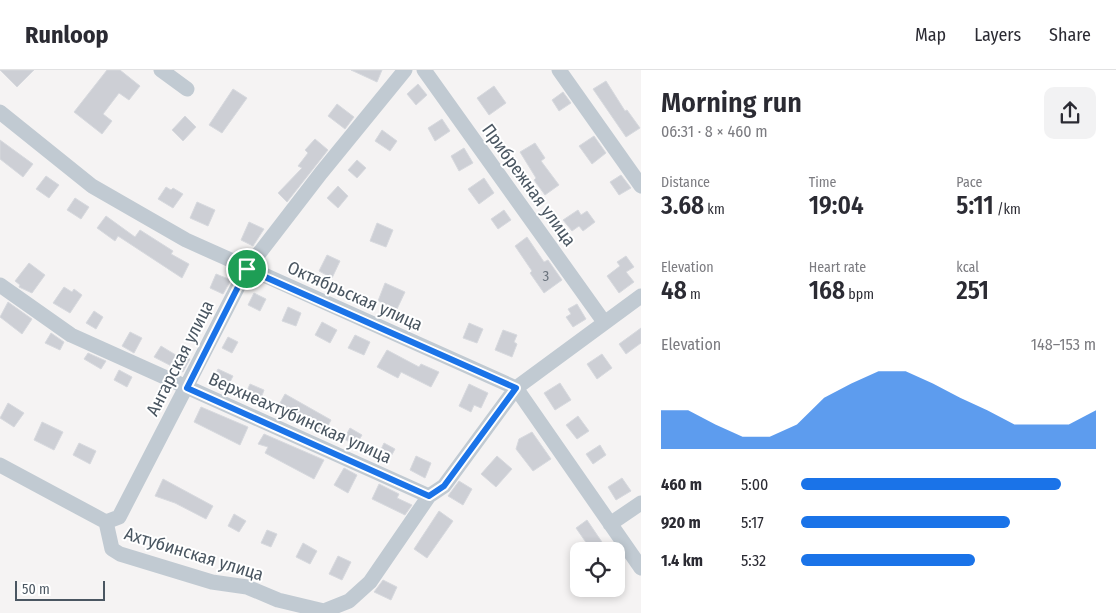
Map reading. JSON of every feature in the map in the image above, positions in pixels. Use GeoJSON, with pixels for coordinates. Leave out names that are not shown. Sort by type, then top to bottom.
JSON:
{"type":"FeatureCollection","features":[{"type":"Feature","properties":{"kind":"street"},"geometry":{"type":"LineString","coordinates":[[161,70],[187,89]]}},
{"type":"Feature","properties":{"kind":"street","name":"Ангарская улица"},"geometry":{"type":"LineString","coordinates":[[106,522],[119,517],[247,269],[321,173],[405,70]]}},
{"type":"Feature","properties":{"kind":"street","name":"Прибрежная улица"},"geometry":{"type":"LineString","coordinates":[[424,70],[604,322]]}},
{"type":"Feature","properties":{"kind":"street"},"geometry":{"type":"LineString","coordinates":[[559,70],[641,186]]}},
{"type":"Feature","properties":{"kind":"street","name":"Октябрьская улица"},"geometry":{"type":"LineString","coordinates":[[0,112],[92,186],[186,240],[516,388]]}},
{"type":"Feature","properties":{"kind":"street","name":"Верхнеахтубинская улица"},"geometry":{"type":"LineString","coordinates":[[0,285],[71,335],[429,496]]}},
{"type":"Feature","properties":{"kind":"street"},"geometry":{"type":"LineString","coordinates":[[429,496],[444,486],[516,388],[641,296]]}},
{"type":"Feature","properties":{"kind":"street"},"geometry":{"type":"LineString","coordinates":[[516,388],[641,568]]}},
{"type":"Feature","properties":{"kind":"street","name":"Ахтубинская улица"},"geometry":{"type":"LineString","coordinates":[[0,465],[106,522],[112,548],[120,554],[212,582],[247,587],[278,600],[324,611],[349,601],[370,582],[429,496]]}},
{"type":"Feature","properties":{"kind":"street"},"geometry":{"type":"LineString","coordinates":[[610,524],[641,503]]}},
{"type":"Feature","properties":{"kind":"building"},"geometry":{"type":"Polygon","coordinates":[[[0,70],[34,70],[17,87],[0,70]]]}},
{"type":"Feature","properties":{"kind":"building"},"geometry":{"type":"Polygon","coordinates":[[[107,70],[120,70],[140,86],[129,100],[119,93],[103,114],[112,121],[102,134],[74,112],[107,70]]]}},
{"type":"Feature","properties":{"kind":"building"},"geometry":{"type":"Polygon","coordinates":[[[351,70],[382,70],[377,82],[351,70]]]}},
{"type":"Feature","properties":{"kind":"building"},"geometry":{"type":"Polygon","coordinates":[[[606,81],[625,111],[627,110],[640,128],[626,137],[593,89],[606,81]]]}},
{"type":"Feature","properties":{"kind":"building"},"geometry":{"type":"Polygon","coordinates":[[[418,84],[427,95],[416,105],[407,94],[418,84]]]}},
{"type":"Feature","properties":{"kind":"building"},"geometry":{"type":"Polygon","coordinates":[[[494,86],[506,103],[489,115],[477,98],[494,86]]]}},
{"type":"Feature","properties":{"kind":"building"},"geometry":{"type":"Polygon","coordinates":[[[233,89],[247,98],[222,133],[209,125],[233,89]]]}},
{"type":"Feature","properties":{"kind":"building"},"geometry":{"type":"Polygon","coordinates":[[[563,92],[571,103],[559,111],[552,100],[563,92]]]}},
{"type":"Feature","properties":{"kind":"building"},"geometry":{"type":"Polygon","coordinates":[[[337,104],[354,117],[345,129],[328,116],[337,104]]]}},
{"type":"Feature","properties":{"kind":"building"},"geometry":{"type":"Polygon","coordinates":[[[185,116],[196,127],[183,141],[172,130],[185,116]]]}},
{"type":"Feature","properties":{"kind":"building"},"geometry":{"type":"Polygon","coordinates":[[[442,119],[450,131],[435,141],[428,128],[442,119]]]}},
{"type":"Feature","properties":{"kind":"building"},"geometry":{"type":"Polygon","coordinates":[[[382,130],[397,141],[390,151],[375,141],[382,130]]]}},
{"type":"Feature","properties":{"kind":"building"},"geometry":{"type":"Polygon","coordinates":[[[594,136],[606,153],[592,164],[579,146],[594,136]]]}},
{"type":"Feature","properties":{"kind":"building"},"geometry":{"type":"Polygon","coordinates":[[[315,139],[328,150],[287,202],[278,193],[302,168],[298,166],[308,153],[305,150],[315,139]]]}},
{"type":"Feature","properties":{"kind":"building"},"geometry":{"type":"Polygon","coordinates":[[[0,140],[33,164],[23,177],[0,159],[0,140]]]}},
{"type":"Feature","properties":{"kind":"building"},"geometry":{"type":"Polygon","coordinates":[[[535,143],[545,158],[541,161],[559,185],[545,195],[534,180],[536,178],[520,152],[535,143]]]}},
{"type":"Feature","properties":{"kind":"building"},"geometry":{"type":"Polygon","coordinates":[[[464,148],[473,163],[459,171],[451,156],[464,148]]]}},
{"type":"Feature","properties":{"kind":"building"},"geometry":{"type":"Polygon","coordinates":[[[357,160],[366,168],[357,178],[348,170],[357,160]]]}},
{"type":"Feature","properties":{"kind":"building"},"geometry":{"type":"Polygon","coordinates":[[[621,175],[631,188],[619,195],[610,182],[621,175]]]}},
{"type":"Feature","properties":{"kind":"building"},"geometry":{"type":"Polygon","coordinates":[[[46,176],[59,185],[49,198],[36,189],[46,176]]]}},
{"type":"Feature","properties":{"kind":"building"},"geometry":{"type":"Polygon","coordinates":[[[484,178],[494,193],[479,204],[468,189],[484,178]]]}},
{"type":"Feature","properties":{"kind":"building"},"geometry":{"type":"Polygon","coordinates":[[[338,186],[348,196],[338,208],[327,198],[338,186]]]}},
{"type":"Feature","properties":{"kind":"building"},"geometry":{"type":"Polygon","coordinates":[[[166,187],[171,190],[173,188],[183,194],[173,208],[158,199],[166,187]]]}},
{"type":"Feature","properties":{"kind":"building"},"geometry":{"type":"Polygon","coordinates":[[[75,198],[89,207],[81,219],[67,210],[75,198]]]}},
{"type":"Feature","properties":{"kind":"building"},"geometry":{"type":"Polygon","coordinates":[[[197,202],[215,210],[208,226],[190,218],[197,202]]]}},
{"type":"Feature","properties":{"kind":"building"},"geometry":{"type":"Polygon","coordinates":[[[504,210],[511,220],[498,229],[491,219],[504,210]]]}},
{"type":"Feature","properties":{"kind":"building"},"geometry":{"type":"Polygon","coordinates":[[[578,210],[581,215],[587,211],[595,222],[583,231],[579,226],[572,231],[563,220],[578,210]]]}},
{"type":"Feature","properties":{"kind":"building"},"geometry":{"type":"Polygon","coordinates":[[[106,216],[135,237],[140,230],[173,251],[171,254],[189,264],[182,278],[118,236],[115,241],[97,228],[106,216]]]}},
{"type":"Feature","properties":{"kind":"building"},"geometry":{"type":"Polygon","coordinates":[[[249,222],[264,229],[253,246],[241,240],[249,222]]]}},
{"type":"Feature","properties":{"kind":"building"},"geometry":{"type":"Polygon","coordinates":[[[377,223],[393,230],[386,247],[370,241],[377,223]]]}},
{"type":"Feature","properties":{"kind":"building"},"geometry":{"type":"Polygon","coordinates":[[[527,237],[544,262],[548,260],[562,280],[544,293],[515,246],[527,237]]]}},
{"type":"Feature","properties":{"kind":"building"},"geometry":{"type":"Polygon","coordinates":[[[327,255],[340,261],[332,278],[319,271],[327,255]]]}},
{"type":"Feature","properties":{"kind":"building"},"geometry":{"type":"Polygon","coordinates":[[[626,256],[634,267],[626,272],[634,282],[619,293],[607,276],[620,266],[617,262],[626,256]]]}},
{"type":"Feature","properties":{"kind":"building"},"geometry":{"type":"Polygon","coordinates":[[[29,263],[45,275],[32,293],[19,287],[20,285],[15,281],[29,263]]]}},
{"type":"Feature","properties":{"kind":"building"},"geometry":{"type":"Polygon","coordinates":[[[216,274],[231,280],[223,294],[210,288],[216,274]]]}},
{"type":"Feature","properties":{"kind":"building"},"geometry":{"type":"Polygon","coordinates":[[[385,283],[405,292],[397,309],[378,301],[385,283]]]}},
{"type":"Feature","properties":{"kind":"building"},"geometry":{"type":"Polygon","coordinates":[[[64,287],[72,292],[74,289],[82,295],[70,313],[53,303],[64,287]]]}},
{"type":"Feature","properties":{"kind":"building"},"geometry":{"type":"Polygon","coordinates":[[[254,293],[266,299],[260,311],[248,305],[254,293]]]}},
{"type":"Feature","properties":{"kind":"building"},"geometry":{"type":"Polygon","coordinates":[[[8,302],[32,319],[22,334],[0,317],[8,302]]]}},
{"type":"Feature","properties":{"kind":"building"},"geometry":{"type":"Polygon","coordinates":[[[577,304],[586,319],[573,327],[566,317],[571,314],[568,309],[577,304]]]}},
{"type":"Feature","properties":{"kind":"building"},"geometry":{"type":"Polygon","coordinates":[[[288,307],[301,313],[296,326],[282,321],[288,307]]]}},
{"type":"Feature","properties":{"kind":"building"},"geometry":{"type":"Polygon","coordinates":[[[94,311],[103,317],[96,329],[86,323],[94,311]]]}},
{"type":"Feature","properties":{"kind":"building"},"geometry":{"type":"Polygon","coordinates":[[[322,322],[337,330],[330,343],[315,335],[322,322]]]}},
{"type":"Feature","properties":{"kind":"building"},"geometry":{"type":"Polygon","coordinates":[[[469,323],[483,329],[477,343],[463,338],[469,323]]]}},
{"type":"Feature","properties":{"kind":"building"},"geometry":{"type":"Polygon","coordinates":[[[641,328],[641,343],[626,354],[619,344],[641,328]]]}},
{"type":"Feature","properties":{"kind":"building"},"geometry":{"type":"Polygon","coordinates":[[[503,330],[517,335],[514,342],[517,344],[512,357],[495,350],[503,330]]]}},
{"type":"Feature","properties":{"kind":"building"},"geometry":{"type":"Polygon","coordinates":[[[130,332],[142,338],[134,353],[122,346],[130,332]]]}},
{"type":"Feature","properties":{"kind":"building"},"geometry":{"type":"Polygon","coordinates":[[[51,333],[64,342],[60,350],[45,343],[51,333]]]}},
{"type":"Feature","properties":{"kind":"building"},"geometry":{"type":"Polygon","coordinates":[[[355,335],[370,342],[364,355],[348,348],[355,335]]]}},
{"type":"Feature","properties":{"kind":"building"},"geometry":{"type":"Polygon","coordinates":[[[228,337],[238,342],[232,353],[222,348],[228,337]]]}},
{"type":"Feature","properties":{"kind":"building"},"geometry":{"type":"Polygon","coordinates":[[[161,346],[179,357],[181,354],[190,359],[183,372],[154,357],[161,346]]]}},
{"type":"Feature","properties":{"kind":"building"},"geometry":{"type":"Polygon","coordinates":[[[387,350],[419,367],[421,364],[439,372],[431,387],[401,372],[398,378],[377,367],[387,350]]]}},
{"type":"Feature","properties":{"kind":"building"},"geometry":{"type":"Polygon","coordinates":[[[88,353],[106,361],[101,369],[84,359],[88,353]]]}},
{"type":"Feature","properties":{"kind":"building"},"geometry":{"type":"Polygon","coordinates":[[[602,354],[612,368],[597,379],[587,364],[602,354]]]}},
{"type":"Feature","properties":{"kind":"building"},"geometry":{"type":"Polygon","coordinates":[[[218,369],[233,376],[226,390],[211,383],[218,369]]]}},
{"type":"Feature","properties":{"kind":"building"},"geometry":{"type":"Polygon","coordinates":[[[119,370],[132,377],[127,387],[114,380],[119,370]]]}},
{"type":"Feature","properties":{"kind":"building"},"geometry":{"type":"Polygon","coordinates":[[[560,383],[571,400],[555,410],[544,393],[560,383]]]}},
{"type":"Feature","properties":{"kind":"building"},"geometry":{"type":"Polygon","coordinates":[[[250,384],[264,390],[259,404],[244,397],[250,384]]]}},
{"type":"Feature","properties":{"kind":"building"},"geometry":{"type":"Polygon","coordinates":[[[469,384],[488,393],[481,408],[474,405],[471,412],[459,406],[469,384]]]}},
{"type":"Feature","properties":{"kind":"building"},"geometry":{"type":"Polygon","coordinates":[[[285,394],[331,420],[324,433],[276,410],[285,394]]]}},
{"type":"Feature","properties":{"kind":"building"},"geometry":{"type":"Polygon","coordinates":[[[8,403],[24,413],[14,427],[0,418],[8,403]]]}},
{"type":"Feature","properties":{"kind":"building"},"geometry":{"type":"Polygon","coordinates":[[[201,407],[248,427],[240,445],[194,422],[201,407]]]}},
{"type":"Feature","properties":{"kind":"building"},"geometry":{"type":"Polygon","coordinates":[[[578,416],[589,431],[577,439],[566,425],[578,416]]]}},
{"type":"Feature","properties":{"kind":"building"},"geometry":{"type":"Polygon","coordinates":[[[42,422],[63,432],[54,450],[34,440],[42,422]]]}},
{"type":"Feature","properties":{"kind":"building"},"geometry":{"type":"Polygon","coordinates":[[[350,428],[362,435],[356,445],[344,439],[350,428]]]}},
{"type":"Feature","properties":{"kind":"building"},"geometry":{"type":"Polygon","coordinates":[[[532,432],[551,459],[533,471],[516,449],[519,439],[532,432]]]}},
{"type":"Feature","properties":{"kind":"building"},"geometry":{"type":"Polygon","coordinates":[[[264,434],[324,460],[314,479],[265,453],[268,447],[258,444],[264,434]]]}},
{"type":"Feature","properties":{"kind":"building"},"geometry":{"type":"Polygon","coordinates":[[[79,443],[96,451],[90,464],[73,455],[79,443]]]}},
{"type":"Feature","properties":{"kind":"building"},"geometry":{"type":"Polygon","coordinates":[[[384,443],[395,449],[389,460],[378,456],[384,443]]]}},
{"type":"Feature","properties":{"kind":"building"},"geometry":{"type":"Polygon","coordinates":[[[600,445],[606,455],[593,464],[586,454],[600,445]]]}},
{"type":"Feature","properties":{"kind":"building"},"geometry":{"type":"Polygon","coordinates":[[[416,456],[431,463],[425,478],[410,470],[416,456]]]}},
{"type":"Feature","properties":{"kind":"building"},"geometry":{"type":"Polygon","coordinates":[[[497,456],[512,469],[496,487],[481,474],[497,456]]]}},
{"type":"Feature","properties":{"kind":"building"},"geometry":{"type":"Polygon","coordinates":[[[344,468],[357,475],[348,493],[334,485],[344,468]]]}},
{"type":"Feature","properties":{"kind":"building"},"geometry":{"type":"Polygon","coordinates":[[[622,478],[631,491],[616,500],[608,487],[622,478]]]}},
{"type":"Feature","properties":{"kind":"building"},"geometry":{"type":"Polygon","coordinates":[[[163,479],[213,506],[206,519],[175,503],[155,496],[163,479]]]}},
{"type":"Feature","properties":{"kind":"building"},"geometry":{"type":"Polygon","coordinates":[[[459,481],[472,489],[463,505],[448,496],[459,481]]]}},
{"type":"Feature","properties":{"kind":"building"},"geometry":{"type":"Polygon","coordinates":[[[379,484],[399,494],[397,498],[412,505],[405,515],[372,499],[379,484]]]}},
{"type":"Feature","properties":{"kind":"building"},"geometry":{"type":"Polygon","coordinates":[[[439,511],[453,521],[427,558],[414,549],[439,511]]]}},
{"type":"Feature","properties":{"kind":"building"},"geometry":{"type":"Polygon","coordinates":[[[234,514],[246,521],[239,532],[228,526],[234,514]]]}},
{"type":"Feature","properties":{"kind":"building"},"geometry":{"type":"Polygon","coordinates":[[[587,520],[602,542],[586,542],[576,528],[587,520]]]}},
{"type":"Feature","properties":{"kind":"building"},"geometry":{"type":"Polygon","coordinates":[[[267,530],[277,534],[271,547],[261,543],[267,530]]]}},
{"type":"Feature","properties":{"kind":"building"},"geometry":{"type":"Polygon","coordinates":[[[303,543],[317,551],[310,564],[296,557],[303,543]]]}},
{"type":"Feature","properties":{"kind":"building"},"geometry":{"type":"Polygon","coordinates":[[[338,556],[351,562],[342,580],[329,574],[338,556]]]}},
{"type":"Feature","properties":{"kind":"building"},"geometry":{"type":"Polygon","coordinates":[[[383,580],[397,587],[391,600],[374,592],[383,580]]]}},
{"type":"Feature","properties":{"kind":"route"},"geometry":{"type":"LineString","coordinates":[[247,269],[516,388],[444,486],[429,496],[187,388],[247,269]]}}]}
